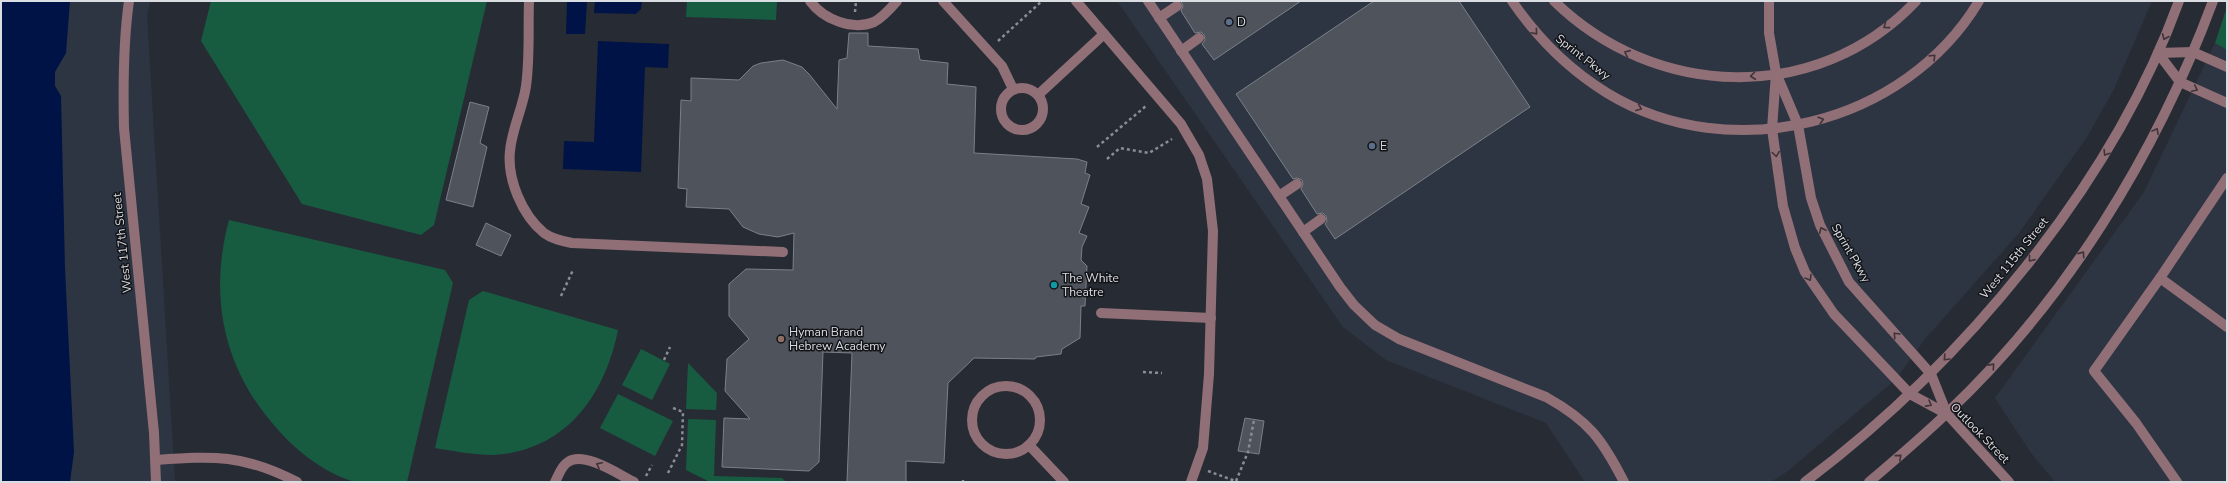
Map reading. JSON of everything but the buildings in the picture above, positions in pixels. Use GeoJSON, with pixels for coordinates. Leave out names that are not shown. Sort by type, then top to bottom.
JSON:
{"type":"FeatureCollection","features":[{"type":"Feature","properties":{"kind":"street","name":"West 117th Street"},"geometry":{"type":"LineString","coordinates":[[129,1],[125,28],[122,80],[124,128],[156,460],[156,482]]}},
{"type":"Feature","properties":{"kind":"street"},"geometry":{"type":"LineString","coordinates":[[529,1],[526,87],[511,139],[510,167],[518,196],[524,208],[544,233],[558,240],[572,243],[783,252]]}},
{"type":"Feature","properties":{"kind":"street"},"geometry":{"type":"LineString","coordinates":[[810,1],[814,7],[829,18],[843,23],[860,25],[874,21],[897,1]]}},
{"type":"Feature","properties":{"kind":"street"},"geometry":{"type":"LineString","coordinates":[[943,1],[1002,66],[1013,90]]}},
{"type":"Feature","properties":{"kind":"street"},"geometry":{"type":"LineString","coordinates":[[1076,1],[1181,124],[1199,155],[1207,180],[1212,205],[1213,231],[1206,428],[1203,448],[1191,482]]}},
{"type":"Feature","properties":{"kind":"street"},"geometry":{"type":"LineString","coordinates":[[1148,1],[1340,288],[1354,305],[1375,325],[1400,339],[1546,397],[1569,410],[1592,430],[1611,457],[1624,482]]}},
{"type":"Feature","properties":{"kind":"street","name":"Sprint Pkwy"},"geometry":{"type":"LineString","coordinates":[[1512,1],[1532,29],[1564,62],[1608,93],[1633,106],[1656,115],[1705,127],[1734,130],[1772,129],[1798,126],[1850,110],[1894,88],[1930,60],[1946,44],[1979,1]]}},
{"type":"Feature","properties":{"kind":"street","name":"Sprint Pkwy"},"geometry":{"type":"LineString","coordinates":[[1554,1],[1568,14],[1604,41],[1648,62],[1693,74],[1714,77],[1748,77],[1803,69],[1850,50],[1894,21],[1916,1]]}},
{"type":"Feature","properties":{"kind":"street"},"geometry":{"type":"LineString","coordinates":[[1769,1],[1768,33],[1776,73],[1772,129],[1783,206],[1793,242],[1805,272],[1834,314],[1910,394]]}},
{"type":"Feature","properties":{"kind":"street","name":"West 115th Street"},"geometry":{"type":"LineString","coordinates":[[1805,482],[1841,455],[1931,374],[2006,289],[2062,218],[2112,142],[2158,53],[2179,1]]}},
{"type":"Feature","properties":{"kind":"street"},"geometry":{"type":"LineString","coordinates":[[1869,482],[1947,414],[2021,334],[2083,253],[2132,176],[2180,82],[2213,1]]}},
{"type":"Feature","properties":{"kind":"street"},"geometry":{"type":"LineString","coordinates":[[1159,18],[1177,6]]}},
{"type":"Feature","properties":{"kind":"street"},"geometry":{"type":"LineString","coordinates":[[1038,95],[1104,34]]}},
{"type":"Feature","properties":{"kind":"street"},"geometry":{"type":"LineString","coordinates":[[1181,51],[1199,38]]}},
{"type":"Feature","properties":{"kind":"street"},"geometry":{"type":"LineString","coordinates":[[2158,53],[2193,52],[2227,67]]}},
{"type":"Feature","properties":{"kind":"street"},"geometry":{"type":"LineString","coordinates":[[2158,53],[2180,82],[2227,103]]}},
{"type":"Feature","properties":{"kind":"street","name":"Sprint Pkwy"},"geometry":{"type":"LineString","coordinates":[[1776,73],[1798,126],[1811,198],[1820,225],[1832,251],[1849,282],[1870,308],[1931,374],[1947,414]]}},
{"type":"Feature","properties":{"kind":"street"},"geometry":{"type":"LineString","coordinates":[[1022,88],[1030,89],[1038,95],[1042,105],[1040,118],[1031,128],[1017,129],[1006,122],[1001,109],[1005,96],[1013,90],[1022,88]]}},
{"type":"Feature","properties":{"kind":"street"},"geometry":{"type":"LineString","coordinates":[[2177,482],[2136,423],[2094,371],[2160,278],[2227,178]]}},
{"type":"Feature","properties":{"kind":"street"},"geometry":{"type":"LineString","coordinates":[[1279,196],[1297,184]]}},
{"type":"Feature","properties":{"kind":"street"},"geometry":{"type":"LineString","coordinates":[[1303,232],[1321,219]]}},
{"type":"Feature","properties":{"kind":"street"},"geometry":{"type":"LineString","coordinates":[[2160,278],[2227,327]]}},
{"type":"Feature","properties":{"kind":"street"},"geometry":{"type":"LineString","coordinates":[[1101,313],[1211,318]]}},
{"type":"Feature","properties":{"kind":"street"},"geometry":{"type":"LineString","coordinates":[[1010,386],[1027,393],[1035,401],[1039,413],[1040,425],[1036,436],[1029,445],[1015,453],[999,454],[988,450],[980,443],[974,434],[971,424],[972,413],[976,403],[983,394],[993,388],[1010,386]]}},
{"type":"Feature","properties":{"kind":"street","name":"Outlook Street"},"geometry":{"type":"LineString","coordinates":[[1910,394],[1947,414],[2009,482]]}},
{"type":"Feature","properties":{"kind":"street"},"geometry":{"type":"LineString","coordinates":[[1029,445],[1064,482]]}},
{"type":"Feature","properties":{"kind":"street"},"geometry":{"type":"LineString","coordinates":[[156,460],[203,457],[230,458],[256,464],[296,482]]}},
{"type":"Feature","properties":{"kind":"street"},"geometry":{"type":"LineString","coordinates":[[555,482],[562,467],[569,461],[580,458],[590,460],[634,482]]}},
{"type":"Feature","properties":{"kind":"path"},"geometry":{"type":"LineString","coordinates":[[990,53],[990,49],[1042,1]]}},
{"type":"Feature","properties":{"kind":"path"},"geometry":{"type":"LineString","coordinates":[[1097,147],[1146,106]]}},
{"type":"Feature","properties":{"kind":"path"},"geometry":{"type":"LineString","coordinates":[[1107,159],[1120,148],[1149,153],[1172,139]]}},
{"type":"Feature","properties":{"kind":"path"},"geometry":{"type":"LineString","coordinates":[[561,296],[573,270]]}},
{"type":"Feature","properties":{"kind":"path"},"geometry":{"type":"LineString","coordinates":[[664,360],[670,348]]}},
{"type":"Feature","properties":{"kind":"path"},"geometry":{"type":"LineString","coordinates":[[1143,372],[1162,373]]}},
{"type":"Feature","properties":{"kind":"path"},"geometry":{"type":"LineString","coordinates":[[668,474],[682,445],[683,412],[673,408]]}},
{"type":"Feature","properties":{"kind":"path"},"geometry":{"type":"LineString","coordinates":[[1206,470],[1237,482],[1248,452],[1254,420]]}},
{"type":"Feature","properties":{"kind":"path"},"geometry":{"type":"LineString","coordinates":[[643,482],[652,465]]}},
{"type":"Feature","properties":{"kind":"shaded area"},"geometry":{"type":"Polygon","coordinates":[[[1,1],[150,1],[147,16],[175,482],[1,482],[1,1]]]}},
{"type":"Feature","properties":{"kind":"shaded area"},"geometry":{"type":"Polygon","coordinates":[[[1,1],[70,1],[66,53],[55,72],[55,86],[61,96],[65,268],[74,452],[70,482],[1,482],[1,1]]]}},
{"type":"Feature","properties":{"kind":"shaded area"},"geometry":{"type":"Polygon","coordinates":[[[567,1],[587,1],[585,34],[566,34],[567,1]]]}},
{"type":"Feature","properties":{"kind":"shaded area"},"geometry":{"type":"Polygon","coordinates":[[[595,1],[642,1],[641,9],[636,14],[594,13],[595,1]]]}},
{"type":"Feature","properties":{"kind":"shaded area"},"geometry":{"type":"Polygon","coordinates":[[[1117,1],[2152,1],[2114,89],[2087,137],[2019,233],[1925,339],[1896,379],[1788,471],[1771,482],[1585,482],[1546,423],[1386,360],[1343,327],[1117,1]]]}},
{"type":"Feature","properties":{"kind":"shaded area"},"geometry":{"type":"Polygon","coordinates":[[[598,41],[669,44],[668,68],[645,67],[641,172],[563,169],[564,141],[594,142],[598,41]]]}},
{"type":"Feature","properties":{"kind":"shaded area"},"geometry":{"type":"Polygon","coordinates":[[[2215,43],[2227,50],[2227,482],[2055,482],[2031,453],[1995,398],[2144,192],[2215,43]]]}},
{"type":"Feature","properties":{"kind":"green space"},"geometry":{"type":"Polygon","coordinates":[[[211,1],[487,1],[434,225],[421,235],[302,204],[201,41],[211,1]]]}},
{"type":"Feature","properties":{"kind":"green space"},"geometry":{"type":"Polygon","coordinates":[[[687,1],[777,1],[776,20],[686,17],[687,1]]]}},
{"type":"Feature","properties":{"kind":"green space"},"geometry":{"type":"Polygon","coordinates":[[[2227,7],[2227,50],[2215,43],[2227,7]]]}},
{"type":"Feature","properties":{"kind":"green space"},"geometry":{"type":"Polygon","coordinates":[[[229,220],[445,270],[453,283],[407,482],[352,481],[322,467],[295,447],[261,409],[245,385],[234,359],[226,333],[221,306],[220,278],[223,249],[229,220]]]}},
{"type":"Feature","properties":{"kind":"green space"},"geometry":{"type":"Polygon","coordinates":[[[483,291],[618,330],[612,354],[603,376],[592,397],[578,415],[561,431],[542,443],[519,451],[493,455],[471,454],[435,448],[469,300],[483,291]]]}},
{"type":"Feature","properties":{"kind":"green space"},"geometry":{"type":"Polygon","coordinates":[[[641,349],[670,364],[652,400],[622,385],[641,349]]]}},
{"type":"Feature","properties":{"kind":"green space"},"geometry":{"type":"Polygon","coordinates":[[[688,363],[717,393],[716,410],[686,409],[688,363]]]}},
{"type":"Feature","properties":{"kind":"green space"},"geometry":{"type":"Polygon","coordinates":[[[618,394],[673,421],[655,456],[600,428],[618,394]]]}},
{"type":"Feature","properties":{"kind":"green space"},"geometry":{"type":"Polygon","coordinates":[[[688,419],[716,420],[714,476],[782,478],[786,482],[710,482],[686,470],[688,419]]]}},
{"type":"Feature","properties":{"kind":"place","name":"D"},"geometry":{"type":"Point","coordinates":[1229,22]}},
{"type":"Feature","properties":{"kind":"place","name":"E"},"geometry":{"type":"Point","coordinates":[1372,146]}},
{"type":"Feature","properties":{"kind":"place","name":"The White Theatre"},"geometry":{"type":"Point","coordinates":[1054,285]}},
{"type":"Feature","properties":{"kind":"place","name":"Hyman Brand Hebrew Academy"},"geometry":{"type":"Point","coordinates":[781,339]}}]}
